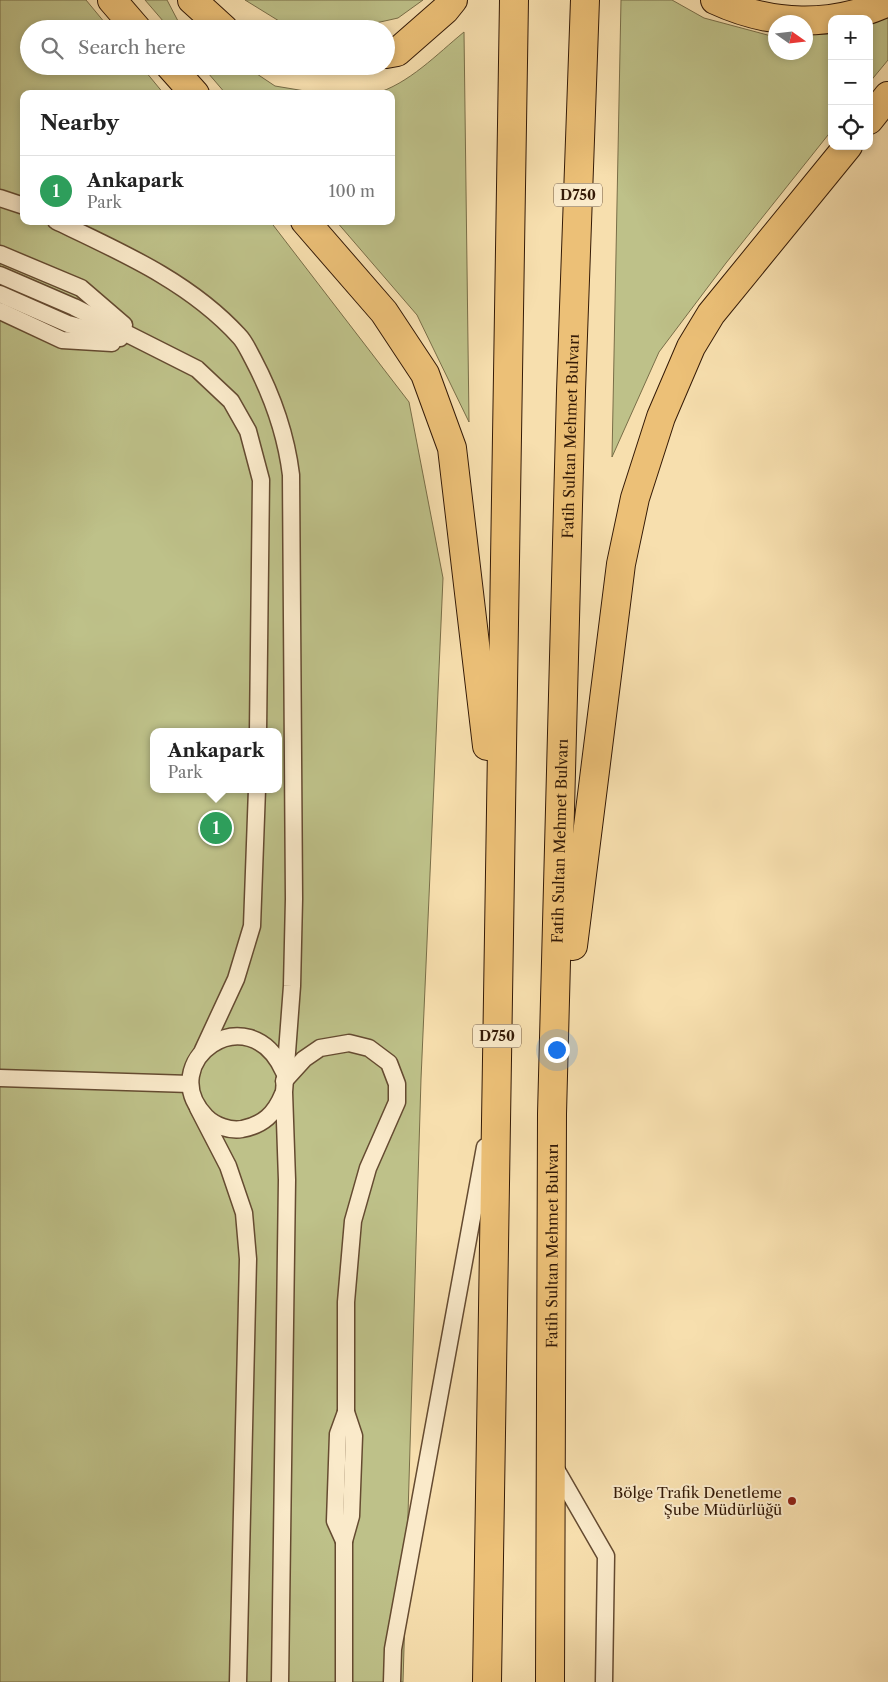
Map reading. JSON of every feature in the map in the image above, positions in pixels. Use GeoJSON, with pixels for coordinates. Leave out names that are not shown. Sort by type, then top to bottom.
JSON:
{"type":"FeatureCollection","features":[{"type":"Feature","properties":{"kind":"highway"},"geometry":{"type":"LineString","coordinates":[[112,0],[129,20]]}},
{"type":"Feature","properties":{"kind":"highway"},"geometry":{"type":"LineString","coordinates":[[192,0],[214,20]]}},
{"type":"Feature","properties":{"kind":"highway"},"geometry":{"type":"LineString","coordinates":[[395,52],[445,10],[453,0]]}},
{"type":"Feature","properties":{"kind":"highway","name":"D750"},"geometry":{"type":"LineString","coordinates":[[487,1682],[514,0]]}},
{"type":"Feature","properties":{"kind":"highway","name":"Fatih Sultan Mehmet Bulvarı"},"geometry":{"type":"LineString","coordinates":[[550,1682],[552,1114],[571,391],[585,0]]}},
{"type":"Feature","properties":{"kind":"highway"},"geometry":{"type":"LineString","coordinates":[[715,0],[746,13],[790,21],[837,18],[872,9],[888,2]]}},
{"type":"Feature","properties":{"kind":"highway"},"geometry":{"type":"LineString","coordinates":[[178,75],[191,90]]}},
{"type":"Feature","properties":{"kind":"highway"},"geometry":{"type":"LineString","coordinates":[[873,115],[888,96]]}},
{"type":"Feature","properties":{"kind":"highway"},"geometry":{"type":"LineString","coordinates":[[552,1114],[608,649],[621,564],[635,498],[676,380],[700,331],[737,282],[845,150]]}},
{"type":"Feature","properties":{"kind":"highway"},"geometry":{"type":"LineString","coordinates":[[309,225],[384,312],[425,374],[452,448],[499,852]]}},
{"type":"Feature","properties":{"kind":"lane"},"geometry":{"type":"LineString","coordinates":[[0,198],[20,205]]}},
{"type":"Feature","properties":{"kind":"lane"},"geometry":{"type":"LineString","coordinates":[[64,225],[160,273],[203,302],[241,337],[266,383],[287,445],[291,474],[294,900],[292,986],[284,1082],[287,1180],[280,1682]]}},
{"type":"Feature","properties":{"kind":"lane"},"geometry":{"type":"LineString","coordinates":[[0,254],[81,288],[149,346]]}},
{"type":"Feature","properties":{"kind":"lane"},"geometry":{"type":"LineString","coordinates":[[0,275],[74,306],[197,369],[231,401],[248,431],[261,480],[258,728]]}},
{"type":"Feature","properties":{"kind":"lane"},"geometry":{"type":"LineString","coordinates":[[0,294],[68,324],[149,346]]}},
{"type":"Feature","properties":{"kind":"lane"},"geometry":{"type":"LineString","coordinates":[[0,312],[62,340],[149,346]]}},
{"type":"Feature","properties":{"kind":"lane"},"geometry":{"type":"LineString","coordinates":[[238,1682],[248,1259],[244,1213],[228,1166],[198,1108],[190,1084],[194,1063],[203,1050],[236,979],[252,926],[257,793]]}},
{"type":"Feature","properties":{"kind":"lane"},"geometry":{"type":"LineString","coordinates":[[203,1050],[215,1041],[229,1036],[244,1036],[260,1040],[271,1050],[284,1082]]}},
{"type":"Feature","properties":{"kind":"lane"},"geometry":{"type":"LineString","coordinates":[[198,1108],[209,1120],[223,1127],[238,1130],[253,1127],[267,1119],[278,1107],[284,1082],[304,1060],[320,1048],[349,1043],[369,1048],[389,1063],[397,1084],[397,1102],[368,1168],[353,1221],[346,1302],[346,1412],[354,1436],[352,1516],[344,1540],[344,1682]]}},
{"type":"Feature","properties":{"kind":"lane"},"geometry":{"type":"LineString","coordinates":[[0,1078],[190,1084]]}},
{"type":"Feature","properties":{"kind":"lane"},"geometry":{"type":"LineString","coordinates":[[392,1682],[393,1649],[496,1088]]}},
{"type":"Feature","properties":{"kind":"lane"},"geometry":{"type":"LineString","coordinates":[[551,1460],[606,1556],[604,1682]]}},
{"type":"Feature","properties":{"kind":"green space"},"geometry":{"type":"Polygon","coordinates":[[[0,0],[86,0],[103,20],[20,20],[20,75],[148,75],[161,90],[20,90],[20,225],[273,225],[409,402],[443,578],[421,1079],[403,1682],[0,1682],[0,0]]]}},
{"type":"Feature","properties":{"kind":"green space"},"geometry":{"type":"Polygon","coordinates":[[[145,0],[167,0],[177,20],[162,20],[145,0]]]}},
{"type":"Feature","properties":{"kind":"green space"},"geometry":{"type":"Polygon","coordinates":[[[245,0],[423,0],[398,18],[389,20],[277,20],[245,0]]]}},
{"type":"Feature","properties":{"kind":"green space"},"geometry":{"type":"Polygon","coordinates":[[[621,0],[672,0],[704,18],[768,35],[768,60],[813,60],[813,33],[828,31],[828,135],[726,263],[659,352],[612,457],[621,0]]]}},
{"type":"Feature","properties":{"kind":"green space"},"geometry":{"type":"Polygon","coordinates":[[[888,15],[888,60],[873,78],[873,60],[873,19],[888,15]]]}},
{"type":"Feature","properties":{"kind":"green space"},"geometry":{"type":"Polygon","coordinates":[[[464,32],[469,422],[417,315],[339,225],[395,225],[395,90],[384,90],[411,76],[464,32]]]}},
{"type":"Feature","properties":{"kind":"green space"},"geometry":{"type":"Polygon","coordinates":[[[210,75],[258,75],[275,86],[299,90],[223,90],[210,75]]]}},
{"type":"Feature","properties":{"kind":"place","name":"Ankapark"},"geometry":{"type":"Point","coordinates":[216,828]}},
{"type":"Feature","properties":{"kind":"place","name":"Bölge Trafik Denetleme Şube Müdürlüğü"},"geometry":{"type":"Point","coordinates":[792,1501]}}]}
